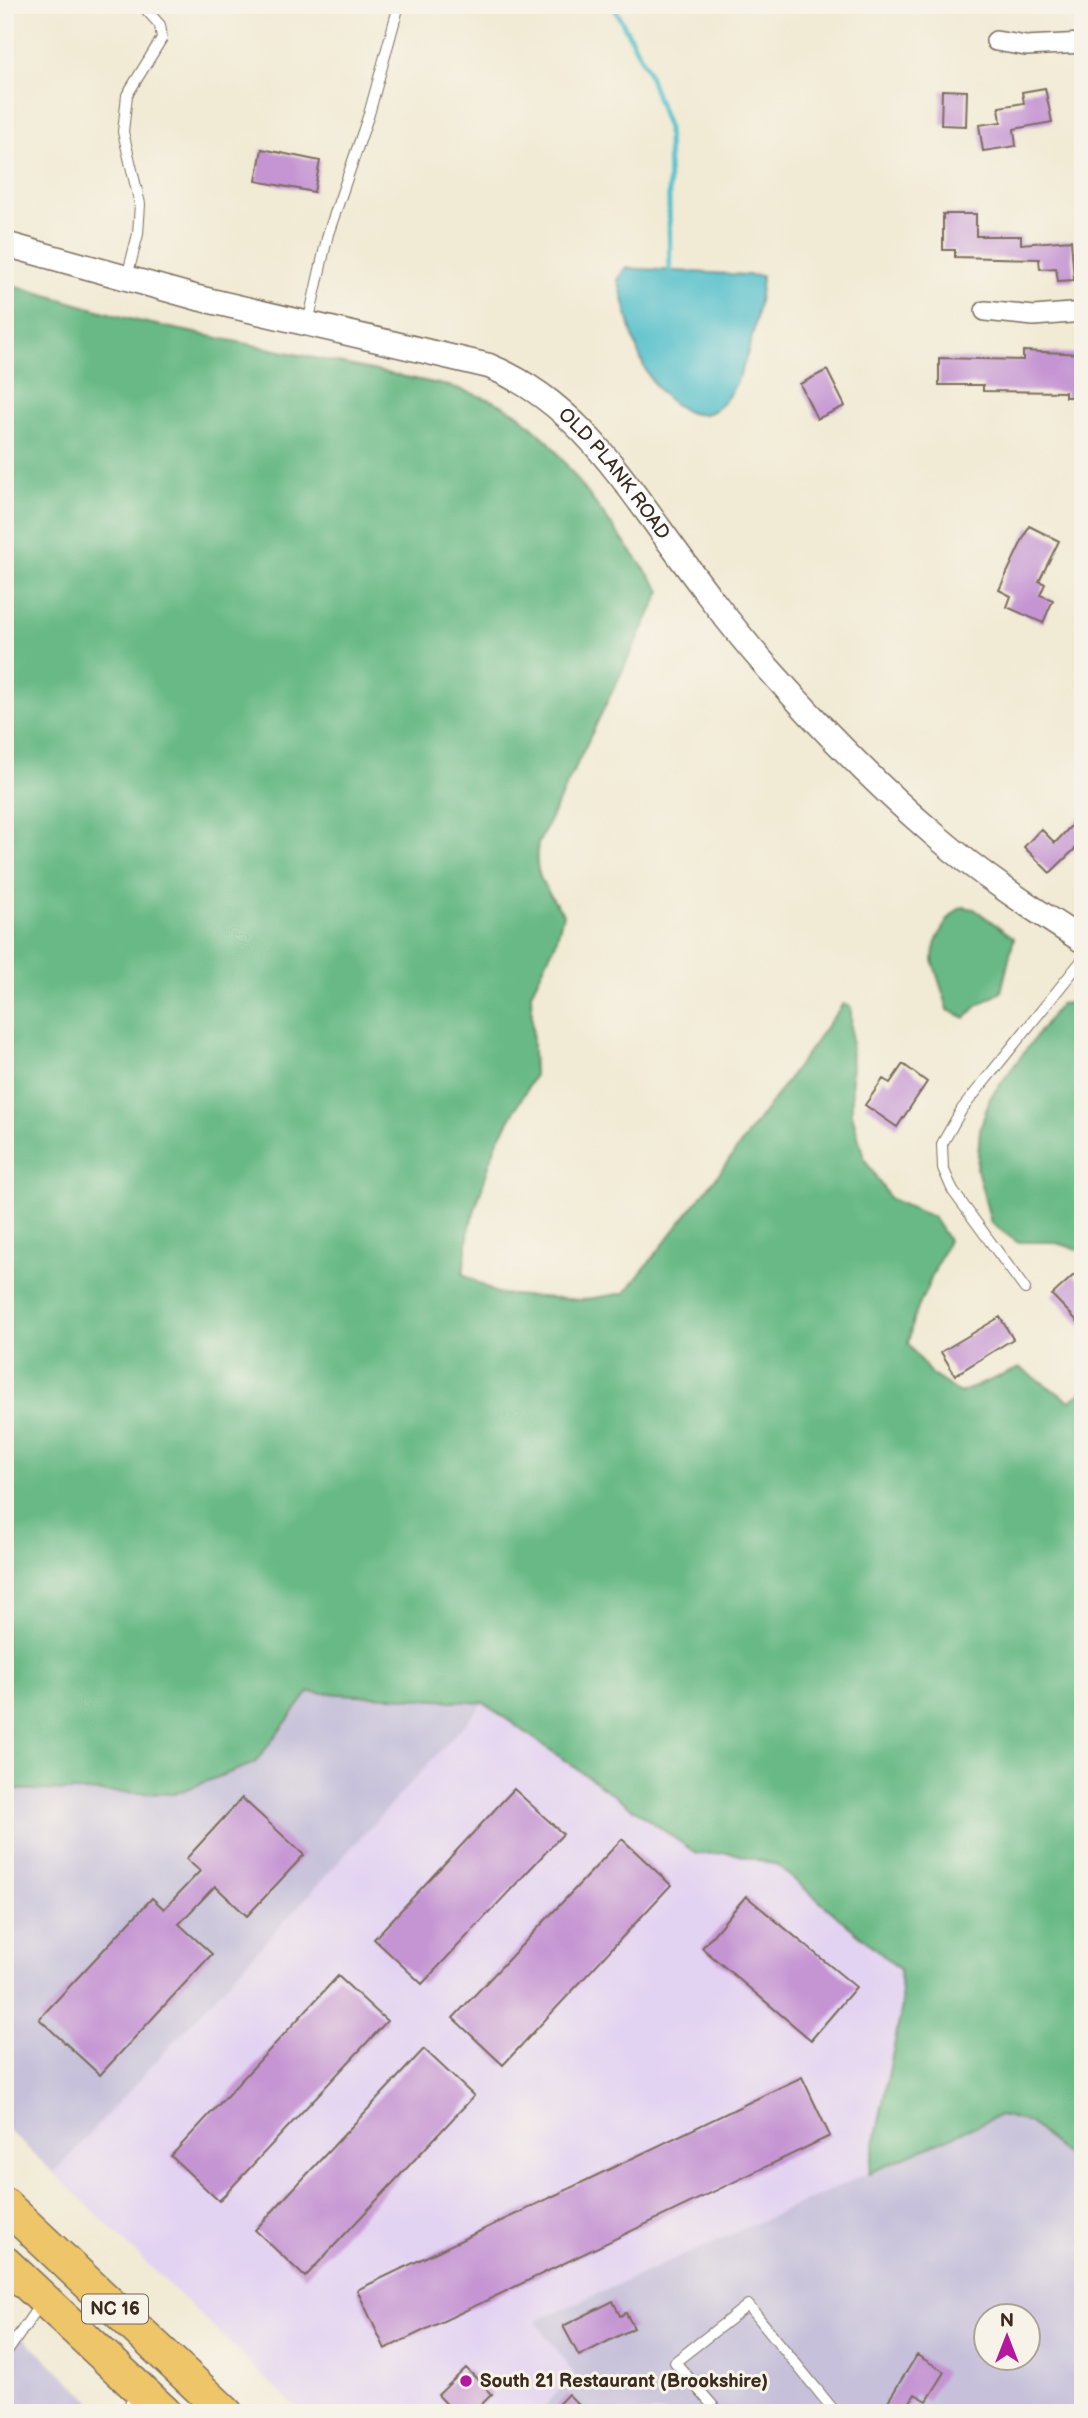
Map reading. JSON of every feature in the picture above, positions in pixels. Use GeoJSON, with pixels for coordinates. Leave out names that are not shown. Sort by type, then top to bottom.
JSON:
{"type":"FeatureCollection","features":[{"type":"Feature","properties":{"kind":"highway","name":"NC 16"},"geometry":{"type":"LineString","coordinates":[[5,2205],[226,2413]]}},
{"type":"Feature","properties":{"kind":"highway","name":"NC 16"},"geometry":{"type":"LineString","coordinates":[[5,2263],[44,2299],[132,2400],[165,2413]]}},
{"type":"Feature","properties":{"kind":"street"},"geometry":{"type":"LineString","coordinates":[[996,41],[1026,46],[1083,43]]}},
{"type":"Feature","properties":{"kind":"street","name":"OLD PLANK ROAD"},"geometry":{"type":"LineString","coordinates":[[5,244],[127,278],[489,366],[512,375],[554,403],[589,436],[722,612],[766,666],[831,736],[936,836],[990,878],[1079,932]]}},
{"type":"Feature","properties":{"kind":"street"},"geometry":{"type":"LineString","coordinates":[[985,311],[1034,316],[1083,312]]}},
{"type":"Feature","properties":{"kind":"lane"},"geometry":{"type":"LineString","coordinates":[[127,278],[138,234],[139,204],[123,132],[127,95],[162,38],[160,25],[142,5]]}},
{"type":"Feature","properties":{"kind":"lane"},"geometry":{"type":"LineString","coordinates":[[308,323],[328,234],[369,114],[399,5]]}},
{"type":"Feature","properties":{"kind":"lane"},"geometry":{"type":"LineString","coordinates":[[1025,1289],[953,1191],[943,1168],[942,1144],[962,1109],[1083,959]]}},
{"type":"Feature","properties":{"kind":"lane"},"geometry":{"type":"LineString","coordinates":[[5,2355],[44,2299]]}},
{"type":"Feature","properties":{"kind":"lane"},"geometry":{"type":"LineString","coordinates":[[719,2413],[675,2362],[748,2305],[835,2413]]}},
{"type":"Feature","properties":{"kind":"shaded area"},"geometry":{"type":"Polygon","coordinates":[[[309,1692],[484,1703],[54,2173],[5,2127],[5,1789],[174,1794],[255,1763],[309,1692]]]}},
{"type":"Feature","properties":{"kind":"shaded area"},"geometry":{"type":"Polygon","coordinates":[[[484,1703],[688,1749],[1083,2078],[537,2322],[574,2374],[539,2413],[301,2413],[54,2173],[484,1703]]]}},
{"type":"Feature","properties":{"kind":"shaded area"},"geometry":{"type":"Polygon","coordinates":[[[1083,2078],[1083,2413],[539,2413],[574,2374],[536,2321],[1083,2078]]]}},
{"type":"Feature","properties":{"kind":"shaded area"},"geometry":{"type":"Polygon","coordinates":[[[5,2321],[104,2413],[5,2413],[5,2321]]]}},
{"type":"Feature","properties":{"kind":"green space"},"geometry":{"type":"Polygon","coordinates":[[[5,283],[133,320],[453,387],[494,401],[518,414],[549,442],[661,591],[538,844],[539,873],[563,914],[556,942],[531,993],[534,1076],[496,1144],[469,1228],[463,1274],[498,1294],[581,1300],[625,1293],[721,1171],[843,1004],[851,1007],[852,1114],[864,1158],[890,1199],[933,1217],[948,1240],[913,1319],[908,1344],[931,1374],[960,1393],[1020,1368],[1070,1401],[1083,1392],[1083,2178],[1065,2154],[1029,2122],[1000,2115],[869,2173],[902,2006],[899,1969],[777,1865],[732,1853],[697,1854],[484,1703],[309,1692],[255,1763],[174,1794],[5,1789],[5,283]]]}},
{"type":"Feature","properties":{"kind":"green space"},"geometry":{"type":"Polygon","coordinates":[[[963,907],[974,909],[1014,938],[1001,992],[977,1006],[965,1018],[948,1010],[933,958],[942,929],[952,915],[963,907]]]}},
{"type":"Feature","properties":{"kind":"green space"},"geometry":{"type":"Polygon","coordinates":[[[1068,1003],[1083,1021],[1083,1251],[1053,1242],[1017,1242],[991,1223],[977,1169],[980,1130],[990,1098],[1060,1004],[1068,1003]]]}},
{"type":"Feature","properties":{"kind":"water"},"geometry":{"type":"Polygon","coordinates":[[[625,268],[762,276],[752,338],[734,386],[722,404],[706,413],[688,412],[668,399],[652,381],[636,345],[618,280],[625,268]]]}},
{"type":"Feature","properties":{"kind":"building"},"geometry":{"type":"Polygon","coordinates":[[[1045,88],[1052,122],[1014,129],[1016,146],[983,151],[979,125],[1001,122],[999,107],[1024,103],[1022,92],[1045,88]]]}},
{"type":"Feature","properties":{"kind":"building"},"geometry":{"type":"Polygon","coordinates":[[[942,90],[967,91],[966,126],[941,125],[942,90]]]}},
{"type":"Feature","properties":{"kind":"building"},"geometry":{"type":"Polygon","coordinates":[[[262,149],[320,161],[314,192],[256,181],[262,149]]]}},
{"type":"Feature","properties":{"kind":"building"},"geometry":{"type":"Polygon","coordinates":[[[943,214],[976,214],[976,236],[1021,236],[1021,244],[1071,240],[1074,280],[1058,281],[1056,268],[1040,269],[1039,259],[955,257],[955,250],[943,250],[943,214]]]}},
{"type":"Feature","properties":{"kind":"building"},"geometry":{"type":"Polygon","coordinates":[[[1023,351],[1083,354],[1083,397],[1065,397],[1065,392],[983,391],[983,385],[939,385],[939,358],[1023,360],[1023,351]]]}},
{"type":"Feature","properties":{"kind":"building"},"geometry":{"type":"Polygon","coordinates":[[[827,370],[845,406],[817,419],[800,384],[827,370]]]}},
{"type":"Feature","properties":{"kind":"building"},"geometry":{"type":"Polygon","coordinates":[[[1029,526],[1059,541],[1039,581],[1045,584],[1040,595],[1053,600],[1043,623],[1007,607],[1011,596],[999,590],[1029,526]]]}},
{"type":"Feature","properties":{"kind":"building"},"geometry":{"type":"Polygon","coordinates":[[[1083,813],[1083,841],[1050,873],[1024,847],[1041,829],[1055,843],[1083,813]]]}},
{"type":"Feature","properties":{"kind":"building"},"geometry":{"type":"Polygon","coordinates":[[[903,1064],[927,1082],[897,1127],[865,1105],[883,1079],[890,1083],[903,1064]]]}},
{"type":"Feature","properties":{"kind":"building"},"geometry":{"type":"Polygon","coordinates":[[[1074,1275],[1083,1285],[1083,1327],[1052,1295],[1074,1275]]]}},
{"type":"Feature","properties":{"kind":"building"},"geometry":{"type":"Polygon","coordinates":[[[1000,1317],[1013,1339],[955,1375],[941,1352],[1000,1317]]]}},
{"type":"Feature","properties":{"kind":"building"},"geometry":{"type":"Polygon","coordinates":[[[514,1789],[563,1834],[422,1984],[374,1939],[514,1789]]]}},
{"type":"Feature","properties":{"kind":"building"},"geometry":{"type":"Polygon","coordinates":[[[242,1798],[304,1855],[247,1916],[215,1886],[179,1924],[212,1954],[100,2075],[39,2019],[152,1898],[164,1909],[200,1871],[186,1859],[242,1798]]]}},
{"type":"Feature","properties":{"kind":"building"},"geometry":{"type":"Polygon","coordinates":[[[622,1839],[671,1885],[503,2065],[453,2018],[622,1839]]]}},
{"type":"Feature","properties":{"kind":"building"},"geometry":{"type":"Polygon","coordinates":[[[746,1896],[856,1987],[811,2040],[702,1948],[746,1896]]]}},
{"type":"Feature","properties":{"kind":"building"},"geometry":{"type":"Polygon","coordinates":[[[338,1976],[387,2021],[219,2201],[171,2156],[338,1976]]]}},
{"type":"Feature","properties":{"kind":"building"},"geometry":{"type":"Polygon","coordinates":[[[424,2049],[474,2096],[305,2277],[255,2230],[424,2049]]]}},
{"type":"Feature","properties":{"kind":"building"},"geometry":{"type":"Polygon","coordinates":[[[802,2077],[830,2136],[385,2349],[357,2290],[802,2077]]]}},
{"type":"Feature","properties":{"kind":"building"},"geometry":{"type":"Polygon","coordinates":[[[613,2301],[620,2316],[626,2313],[634,2328],[579,2356],[563,2326],[613,2301]]]}},
{"type":"Feature","properties":{"kind":"building"},"geometry":{"type":"Polygon","coordinates":[[[917,2355],[945,2372],[927,2401],[915,2394],[903,2413],[896,2413],[885,2406],[917,2355]]]}},
{"type":"Feature","properties":{"kind":"building","name":"South 21 Restaurant (Brookshire)"},"geometry":{"type":"Polygon","coordinates":[[[466,2368],[492,2394],[473,2413],[455,2413],[438,2395],[466,2368]]]}},
{"type":"Feature","properties":{"kind":"building"},"geometry":{"type":"Polygon","coordinates":[[[568,2394],[587,2413],[550,2413],[568,2394]]]}},
{"type":"Feature","properties":{"kind":"waterway"},"geometry":{"type":"LineString","coordinates":[[613,5],[647,69],[668,129],[670,278]]}},
{"type":"Feature","properties":{"kind":"place","name":"South 21 Restaurant (Brookshire)"},"geometry":{"type":"Point","coordinates":[466,2381]}}]}
